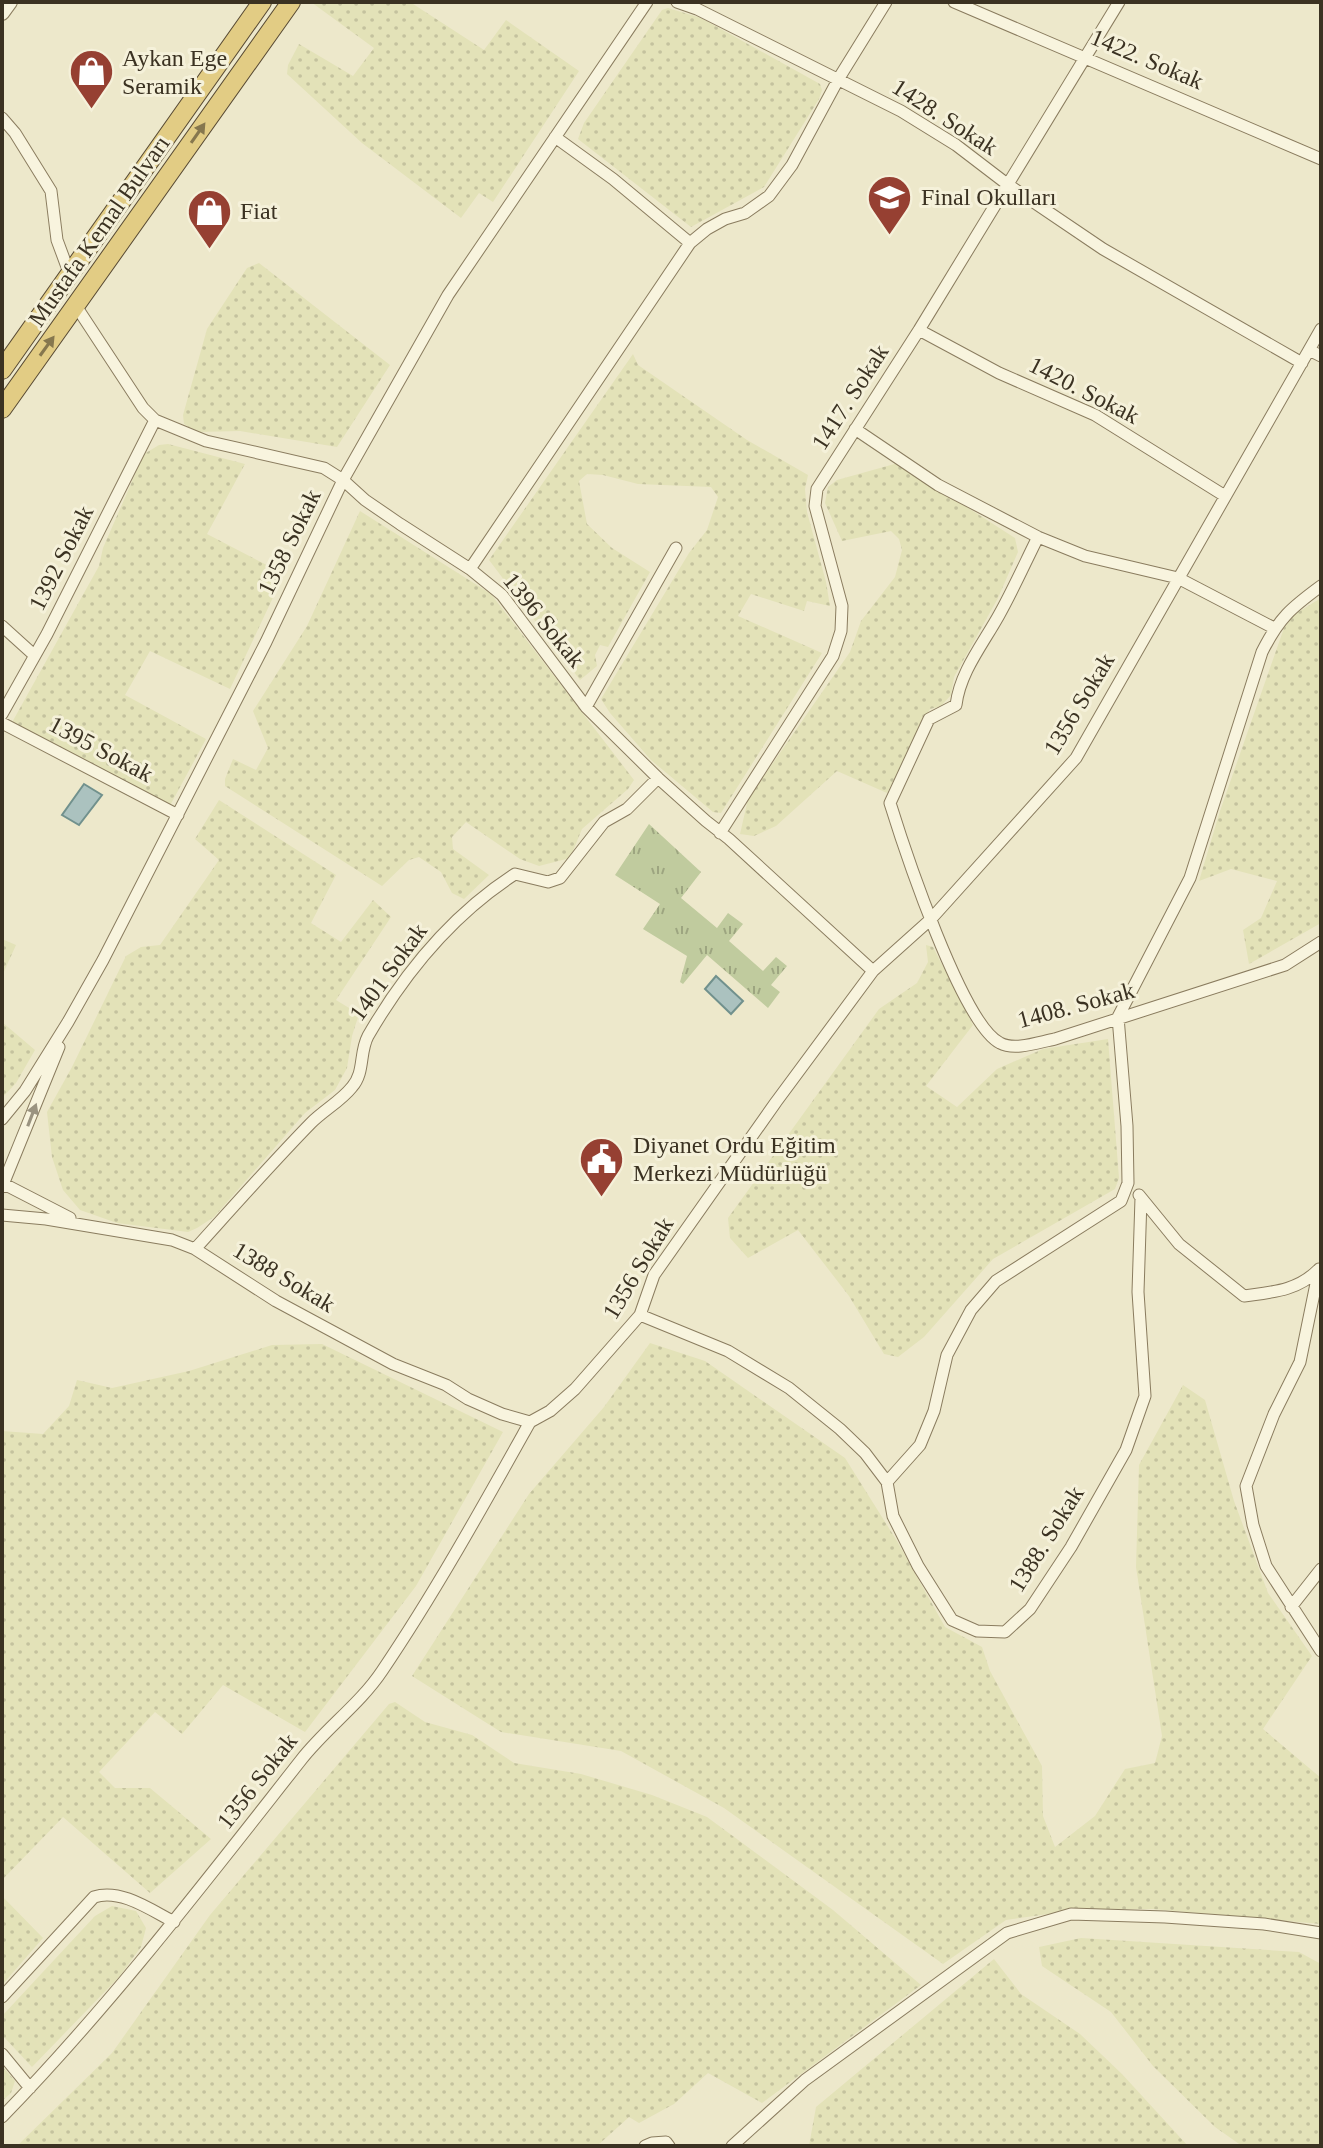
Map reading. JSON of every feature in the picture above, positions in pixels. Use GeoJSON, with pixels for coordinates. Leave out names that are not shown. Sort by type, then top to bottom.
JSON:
{"type":"FeatureCollection","features":[{"type":"Feature","properties":{"kind":"highway","name":"Mustafa Kemal Bulvarı"},"geometry":{"type":"LineString","coordinates":[[2,370],[262,2]]}},
{"type":"Feature","properties":{"kind":"highway","name":"Mustafa Kemal Bulvarı"},"geometry":{"type":"LineString","coordinates":[[2,409],[291,2]]}},
{"type":"Feature","properties":{"kind":"street"},"geometry":{"type":"LineString","coordinates":[[2,13],[10,2]]}},
{"type":"Feature","properties":{"kind":"street","name":"1358 Sokak"},"geometry":{"type":"LineString","coordinates":[[2,1119],[25,1091],[68,1022],[266,642],[343,480],[448,295],[647,2]]}},
{"type":"Feature","properties":{"kind":"street","name":"1428. Sokak"},"geometry":{"type":"LineString","coordinates":[[677,2],[839,78],[956,145],[1103,249],[1302,363]]}},
{"type":"Feature","properties":{"kind":"street"},"geometry":{"type":"LineString","coordinates":[[470,569],[690,243],[707,229],[745,213],[769,196],[792,165],[839,78],[886,2]]}},
{"type":"Feature","properties":{"kind":"street","name":"1422. Sokak"},"geometry":{"type":"LineString","coordinates":[[954,2],[1321,159]]}},
{"type":"Feature","properties":{"kind":"street","name":"1417. Sokak"},"geometry":{"type":"LineString","coordinates":[[720,833],[833,656],[841,631],[842,606],[815,506],[817,489],[1088,58],[1119,2]]}},
{"type":"Feature","properties":{"kind":"street"},"geometry":{"type":"LineString","coordinates":[[2,118],[15,133],[51,191],[57,240],[70,275]]}},
{"type":"Feature","properties":{"kind":"street"},"geometry":{"type":"LineString","coordinates":[[555,137],[613,179],[690,243]]}},
{"type":"Feature","properties":{"kind":"street","name":"1396 Sokak"},"geometry":{"type":"LineString","coordinates":[[76,306],[143,408],[155,420],[206,441],[324,468],[365,500],[470,569],[510,604],[586,707],[658,778],[873,971]]}},
{"type":"Feature","properties":{"kind":"street","name":"1356 Sokak"},"geometry":{"type":"LineString","coordinates":[[2,2117],[174,1922],[311,1747],[380,1675],[456,1553],[530,1422],[550,1411],[575,1389],[640,1315],[654,1275],[873,971],[931,919],[1076,758],[1321,329]]}},
{"type":"Feature","properties":{"kind":"street","name":"1420. Sokak"},"geometry":{"type":"LineString","coordinates":[[919,330],[999,373],[1095,415],[1225,496]]}},
{"type":"Feature","properties":{"kind":"street"},"geometry":{"type":"LineString","coordinates":[[1309,350],[1321,356]]}},
{"type":"Feature","properties":{"kind":"street","name":"1392 Sokak"},"geometry":{"type":"LineString","coordinates":[[2,714],[155,420]]}},
{"type":"Feature","properties":{"kind":"street"},"geometry":{"type":"LineString","coordinates":[[855,429],[938,485],[1038,537],[1085,556],[1178,578],[1274,628]]}},
{"type":"Feature","properties":{"kind":"street","name":"1408. Sokak"},"geometry":{"type":"LineString","coordinates":[[1038,537],[972,661],[958,690],[956,705],[929,719],[890,803],[931,919],[964,997],[982,1025],[1000,1043],[1015,1046],[1055,1039],[1285,965],[1321,942]]}},
{"type":"Feature","properties":{"kind":"street"},"geometry":{"type":"LineString","coordinates":[[586,707],[676,548]]}},
{"type":"Feature","properties":{"kind":"street"},"geometry":{"type":"LineString","coordinates":[[887,1482],[920,1445],[934,1411],[947,1355],[971,1310],[996,1281],[1121,1201],[1128,1183],[1127,1126],[1118,1017],[1190,878],[1262,652],[1274,628],[1290,608],[1321,586]]}},
{"type":"Feature","properties":{"kind":"street"},"geometry":{"type":"LineString","coordinates":[[2,626],[34,655]]}},
{"type":"Feature","properties":{"kind":"street","name":"1395 Sokak"},"geometry":{"type":"LineString","coordinates":[[2,723],[178,815]]}},
{"type":"Feature","properties":{"kind":"street","name":"1401 Sokak"},"geometry":{"type":"LineString","coordinates":[[195,1249],[313,1121],[350,1090],[361,1076],[366,1040],[383,1012],[415,966],[456,919],[515,874],[548,882],[560,878],[604,822],[627,809],[658,778]]}},
{"type":"Feature","properties":{"kind":"street"},"geometry":{"type":"LineString","coordinates":[[68,1022],[3,1185],[85,1224]]}},
{"type":"Feature","properties":{"kind":"street"},"geometry":{"type":"LineString","coordinates":[[1128,1183],[1179,1244],[1244,1296],[1292,1289],[1308,1281],[1320,1268]]}},
{"type":"Feature","properties":{"kind":"street","name":"1388. Sokak"},"geometry":{"type":"LineString","coordinates":[[640,1315],[728,1351],[789,1388],[840,1429],[865,1453],[887,1482],[893,1516],[918,1566],[952,1620],[977,1631],[1005,1632],[1030,1609],[1071,1547],[1126,1450],[1145,1396],[1138,1292],[1141,1198]]}},
{"type":"Feature","properties":{"kind":"street","name":"1388 Sokak"},"geometry":{"type":"LineString","coordinates":[[2,1215],[85,1224],[172,1240],[195,1249],[276,1301],[393,1364],[446,1385],[502,1414],[530,1422]]}},
{"type":"Feature","properties":{"kind":"street"},"geometry":{"type":"LineString","coordinates":[[1320,1268],[1318,1289],[1300,1362],[1274,1414],[1246,1486],[1253,1525],[1266,1566],[1321,1651]]}},
{"type":"Feature","properties":{"kind":"street"},"geometry":{"type":"LineString","coordinates":[[1291,1607],[1321,1569]]}},
{"type":"Feature","properties":{"kind":"street"},"geometry":{"type":"LineString","coordinates":[[2,1997],[94,1897],[104,1894],[142,1904],[174,1922]]}},
{"type":"Feature","properties":{"kind":"street"},"geometry":{"type":"LineString","coordinates":[[732,2146],[805,2080],[1007,1933],[1071,1914],[1264,1924],[1321,1933]]}},
{"type":"Feature","properties":{"kind":"street"},"geometry":{"type":"LineString","coordinates":[[2,2054],[30,2088]]}},
{"type":"Feature","properties":{"kind":"street"},"geometry":{"type":"LineString","coordinates":[[645,2146],[666,2142],[669,2146]]}},
{"type":"Feature","properties":{"kind":"green space"},"geometry":{"type":"Polygon","coordinates":[[[311,2],[410,2],[484,50],[506,20],[579,71],[493,202],[479,193],[461,218],[362,143],[287,74],[288,65],[299,44],[353,76],[374,48],[311,2]]]}},
{"type":"Feature","properties":{"kind":"green space"},"geometry":{"type":"Polygon","coordinates":[[[668,8],[701,18],[820,84],[822,90],[764,187],[691,227],[578,139],[584,123],[662,10],[668,8]]]}},
{"type":"Feature","properties":{"kind":"green space"},"geometry":{"type":"Polygon","coordinates":[[[259,263],[390,365],[337,447],[240,431],[197,432],[184,424],[183,415],[207,329],[247,268],[259,263]]]}},
{"type":"Feature","properties":{"kind":"green space"},"geometry":{"type":"Polygon","coordinates":[[[633,354],[638,365],[747,440],[808,475],[805,489],[807,512],[830,606],[807,601],[804,611],[751,594],[738,616],[822,653],[721,813],[713,812],[651,760],[601,699],[689,553],[707,530],[718,497],[711,487],[638,484],[587,474],[579,481],[587,524],[612,548],[650,572],[608,647],[600,645],[595,655],[597,666],[580,680],[489,560],[633,354]]]}},
{"type":"Feature","properties":{"kind":"green space"},"geometry":{"type":"Polygon","coordinates":[[[168,444],[245,464],[207,534],[284,574],[230,689],[150,651],[125,695],[206,739],[166,813],[10,726],[99,566],[103,548],[144,454],[159,445],[168,444]]]}},
{"type":"Feature","properties":{"kind":"green space"},"geometry":{"type":"Polygon","coordinates":[[[898,463],[1015,538],[1018,552],[998,598],[954,677],[951,695],[941,706],[930,709],[887,793],[837,771],[776,826],[754,836],[740,834],[748,799],[850,652],[861,621],[895,577],[902,550],[899,539],[891,531],[842,541],[825,503],[828,487],[837,480],[898,463]]]}},
{"type":"Feature","properties":{"kind":"green space"},"geometry":{"type":"Polygon","coordinates":[[[360,511],[491,594],[634,780],[628,789],[582,829],[570,858],[539,866],[520,859],[466,822],[452,837],[453,849],[489,875],[464,899],[452,893],[441,872],[419,857],[409,860],[382,886],[225,786],[233,759],[256,770],[268,748],[253,711],[307,626],[360,511]]]}},
{"type":"Feature","properties":{"kind":"green space"},"geometry":{"type":"Polygon","coordinates":[[[1321,598],[1321,923],[1249,964],[1243,930],[1261,918],[1277,881],[1231,869],[1199,881],[1284,628],[1295,614],[1321,598]]]}},
{"type":"Feature","properties":{"kind":"green space"},"geometry":{"type":"Polygon","coordinates":[[[219,800],[336,875],[311,923],[341,942],[373,900],[391,917],[336,1000],[359,1014],[347,1068],[335,1090],[305,1113],[214,1217],[197,1228],[188,1232],[117,1223],[80,1210],[63,1190],[52,1157],[47,1112],[126,956],[141,947],[160,945],[219,860],[195,839],[219,800]]]}},
{"type":"Feature","properties":{"kind":"green space"},"geometry":{"type":"Polygon","coordinates":[[[649,824],[701,872],[681,898],[717,928],[728,913],[743,924],[729,941],[763,971],[776,957],[787,966],[771,985],[780,992],[768,1008],[707,955],[683,984],[680,982],[687,956],[643,929],[660,904],[615,875],[649,824]]]}},
{"type":"Feature","properties":{"kind":"green space"},"geometry":{"type":"Polygon","coordinates":[[[2,939],[16,945],[2,976],[2,939]]]}},
{"type":"Feature","properties":{"kind":"green space"},"geometry":{"type":"Polygon","coordinates":[[[926,945],[933,947],[973,1025],[926,1086],[957,1107],[997,1069],[1043,1049],[1108,1039],[1119,1178],[1115,1189],[993,1259],[924,1337],[898,1357],[884,1354],[849,1296],[798,1230],[748,1258],[730,1238],[728,1218],[879,1009],[917,983],[928,962],[926,945]]]}},
{"type":"Feature","properties":{"kind":"green space"},"geometry":{"type":"Polygon","coordinates":[[[2,1022],[35,1050],[16,1083],[2,1098],[2,1022]]]}},
{"type":"Feature","properties":{"kind":"green space"},"geometry":{"type":"Polygon","coordinates":[[[650,1343],[705,1361],[845,1458],[897,1541],[945,1627],[982,1647],[990,1671],[1042,1766],[1043,1816],[1055,1847],[1095,1816],[1125,1769],[1155,1763],[1162,1736],[1136,1567],[1139,1465],[1183,1385],[1205,1400],[1234,1501],[1268,1593],[1312,1656],[1263,1729],[1321,1778],[1321,1924],[1153,1909],[1084,1909],[1006,1920],[943,1964],[724,1808],[621,1751],[501,1732],[412,1676],[529,1494],[604,1407],[650,1343]]]}},
{"type":"Feature","properties":{"kind":"green space"},"geometry":{"type":"Polygon","coordinates":[[[322,1344],[503,1432],[416,1586],[305,1732],[223,1685],[182,1734],[155,1712],[99,1772],[115,1788],[150,1788],[211,1839],[150,1893],[63,1817],[2,1880],[2,1431],[43,1434],[69,1406],[77,1380],[112,1388],[189,1371],[272,1345],[322,1344]]]}},
{"type":"Feature","properties":{"kind":"green space"},"geometry":{"type":"Polygon","coordinates":[[[395,1702],[425,1722],[472,1735],[514,1763],[581,1774],[652,1795],[707,1817],[833,1910],[921,1985],[762,2103],[708,2073],[674,2104],[639,2123],[629,2117],[597,2146],[17,2146],[112,2053],[210,1915],[389,1704],[395,1702]]]}},
{"type":"Feature","properties":{"kind":"green space"},"geometry":{"type":"Polygon","coordinates":[[[2,1896],[43,1938],[2,1985],[2,1896]]]}},
{"type":"Feature","properties":{"kind":"green space"},"geometry":{"type":"Polygon","coordinates":[[[112,1906],[136,1911],[146,1928],[141,1947],[119,1977],[32,2067],[2,2035],[2,2016],[95,1916],[112,1906]]]}},
{"type":"Feature","properties":{"kind":"green space"},"geometry":{"type":"Polygon","coordinates":[[[1081,1938],[1299,1952],[1321,1964],[1321,2146],[1242,2146],[1215,2127],[1153,2066],[1111,2012],[1042,1966],[1039,1947],[1081,1938]]]}},
{"type":"Feature","properties":{"kind":"green space"},"geometry":{"type":"Polygon","coordinates":[[[994,1959],[1021,1994],[1080,2034],[1122,2074],[1188,2146],[809,2146],[816,2107],[994,1959]]]}},
{"type":"Feature","properties":{"kind":"green space"},"geometry":{"type":"Polygon","coordinates":[[[2,2066],[15,2081],[11,2093],[2,2101],[2,2066]]]}},
{"type":"Feature","properties":{"kind":"water"},"geometry":{"type":"Polygon","coordinates":[[[84,784],[102,795],[79,825],[62,815],[84,784]]]}},
{"type":"Feature","properties":{"kind":"water"},"geometry":{"type":"Polygon","coordinates":[[[716,976],[743,1001],[731,1014],[705,989],[716,976]]]}},
{"type":"Feature","properties":{"kind":"place","name":"Aykan Ege Seramik"},"geometry":{"type":"Point","coordinates":[91,111]}},
{"type":"Feature","properties":{"kind":"place","name":"Final Okulları"},"geometry":{"type":"Point","coordinates":[890,236]}},
{"type":"Feature","properties":{"kind":"place","name":"Fiat"},"geometry":{"type":"Point","coordinates":[209,250]}},
{"type":"Feature","properties":{"kind":"place","name":"Diyanet Ordu Eğitim Merkezi Müdürlüğü"},"geometry":{"type":"Point","coordinates":[602,1198]}}]}
